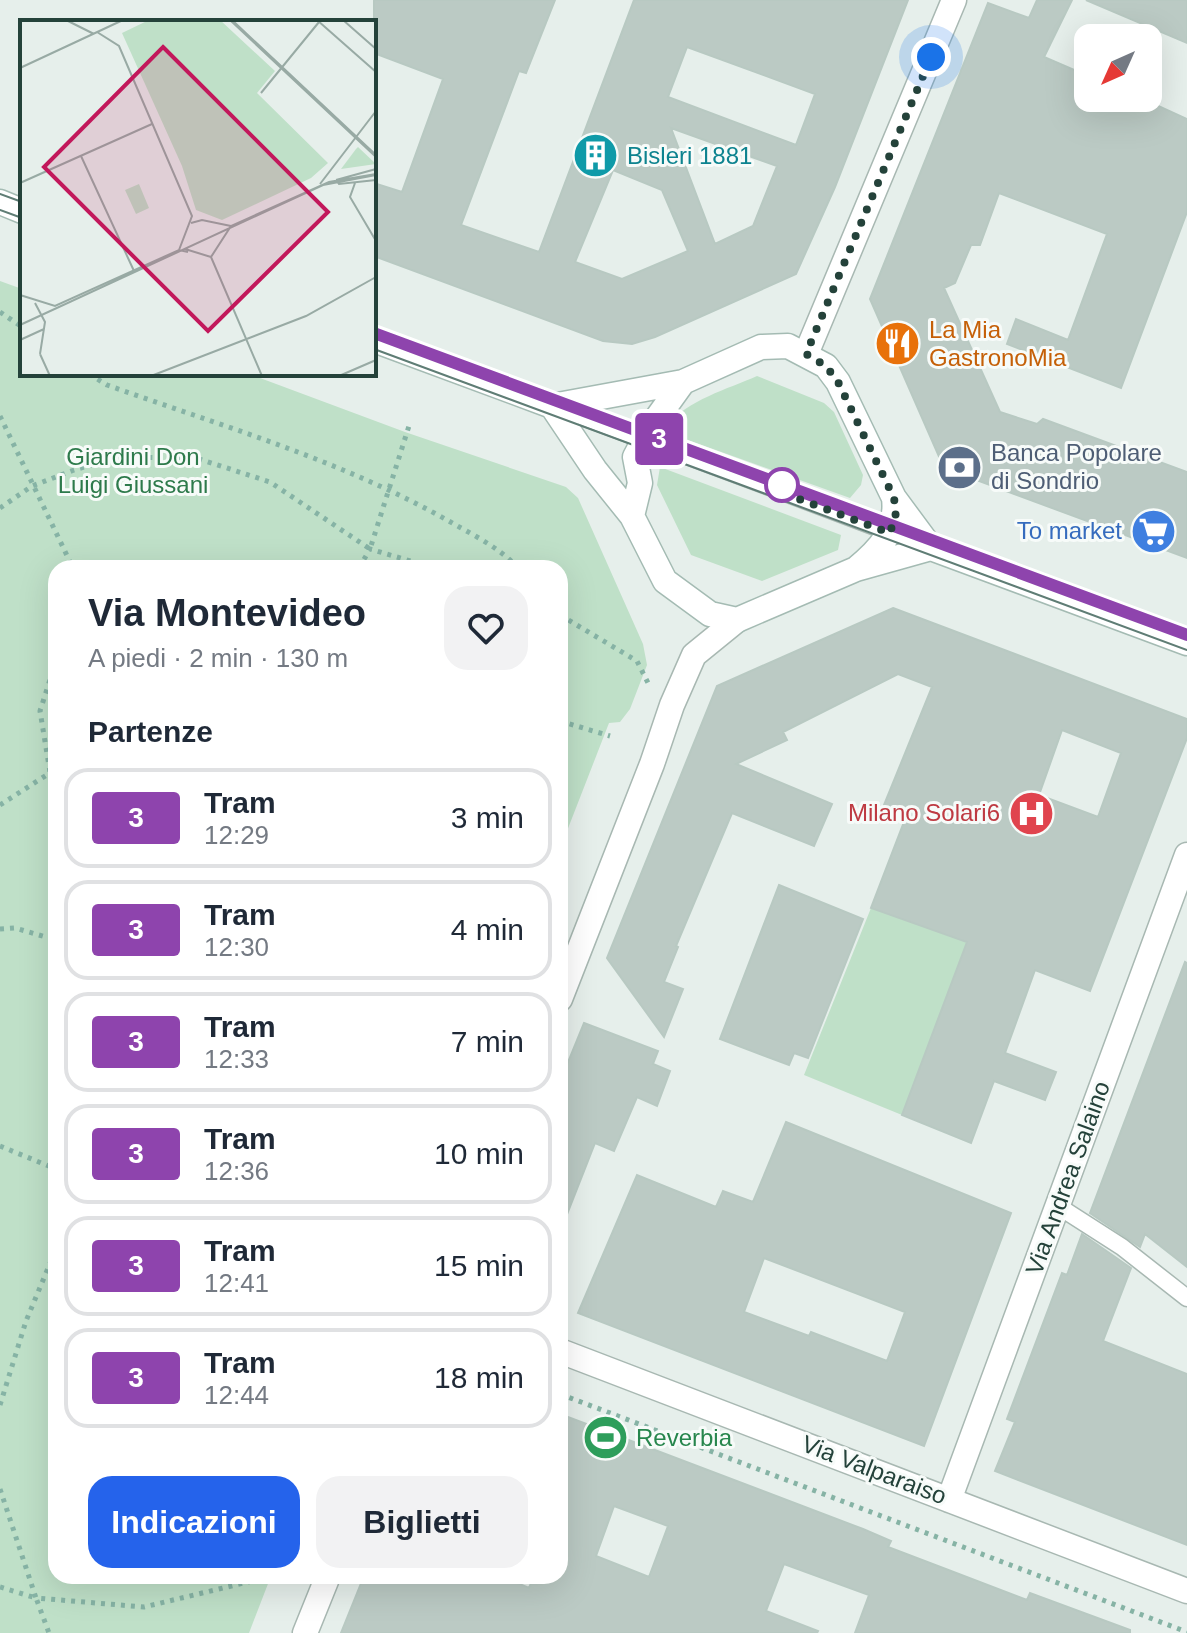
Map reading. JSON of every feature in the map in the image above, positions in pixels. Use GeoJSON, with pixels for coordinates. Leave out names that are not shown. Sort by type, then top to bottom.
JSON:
{"type":"FeatureCollection","features":[{"type":"Feature","properties":{"kind":"street"},"geometry":{"type":"LineString","coordinates":[[806,354],[954,0]]}},
{"type":"Feature","properties":{"kind":"street"},"geometry":{"type":"LineString","coordinates":[[0,202],[20,210]]}},
{"type":"Feature","properties":{"kind":"street"},"geometry":{"type":"LineString","coordinates":[[376,341],[552,406],[683,382],[761,347],[788,346],[826,366],[838,382],[894,498],[931,548],[1187,643]]}},
{"type":"Feature","properties":{"kind":"street"},"geometry":{"type":"LineString","coordinates":[[632,516],[640,483],[635,457],[683,382]]}},
{"type":"Feature","properties":{"kind":"street"},"geometry":{"type":"LineString","coordinates":[[552,406],[595,470],[632,516],[665,581],[710,614],[737,620]]}},
{"type":"Feature","properties":{"kind":"street"},"geometry":{"type":"LineString","coordinates":[[856,569],[878,551],[890,533],[896,513],[894,498]]}},
{"type":"Feature","properties":{"kind":"street"},"geometry":{"type":"LineString","coordinates":[[568,979],[694,655],[737,620],[856,569],[931,548]]}},
{"type":"Feature","properties":{"kind":"street","name":"Via Andrea Salaino"},"geometry":{"type":"LineString","coordinates":[[949,1500],[1187,855]]}},
{"type":"Feature","properties":{"kind":"street","name":"Via Valparaiso"},"geometry":{"type":"LineString","coordinates":[[568,1354],[1187,1591]]}},
{"type":"Feature","properties":{"kind":"street"},"geometry":{"type":"LineString","coordinates":[[305,1633],[325,1584]]}},
{"type":"Feature","properties":{"kind":"lane"},"geometry":{"type":"LineString","coordinates":[[552,406],[931,548]]}},
{"type":"Feature","properties":{"kind":"lane"},"geometry":{"type":"LineString","coordinates":[[1058,1206],[1122,1247],[1187,1298]]}},
{"type":"Feature","properties":{"kind":"path"},"geometry":{"type":"LineString","coordinates":[[0,312],[20,326]]}},
{"type":"Feature","properties":{"kind":"path"},"geometry":{"type":"LineString","coordinates":[[92,376],[107,385],[314,458],[389,489],[472,534],[511,560]]}},
{"type":"Feature","properties":{"kind":"path"},"geometry":{"type":"LineString","coordinates":[[0,416],[69,560]]}},
{"type":"Feature","properties":{"kind":"path"},"geometry":{"type":"LineString","coordinates":[[364,560],[370,549],[409,426]]}},
{"type":"Feature","properties":{"kind":"path"},"geometry":{"type":"LineString","coordinates":[[0,508],[32,486],[119,457],[196,458],[270,482],[370,549],[407,560]]}},
{"type":"Feature","properties":{"kind":"path"},"geometry":{"type":"LineString","coordinates":[[568,620],[637,661],[649,685]]}},
{"type":"Feature","properties":{"kind":"path"},"geometry":{"type":"LineString","coordinates":[[48,686],[40,711],[48,747]]}},
{"type":"Feature","properties":{"kind":"path"},"geometry":{"type":"LineString","coordinates":[[568,723],[610,736]]}},
{"type":"Feature","properties":{"kind":"path"},"geometry":{"type":"LineString","coordinates":[[0,805],[48,773]]}},
{"type":"Feature","properties":{"kind":"path"},"geometry":{"type":"LineString","coordinates":[[0,929],[15,928],[48,938]]}},
{"type":"Feature","properties":{"kind":"path"},"geometry":{"type":"LineString","coordinates":[[0,1146],[48,1166]]}},
{"type":"Feature","properties":{"kind":"path"},"geometry":{"type":"LineString","coordinates":[[0,1405],[26,1321],[48,1268]]}},
{"type":"Feature","properties":{"kind":"path"},"geometry":{"type":"LineString","coordinates":[[568,1397],[1187,1632]]}},
{"type":"Feature","properties":{"kind":"path"},"geometry":{"type":"LineString","coordinates":[[0,1489],[49,1633]]}},
{"type":"Feature","properties":{"kind":"path"},"geometry":{"type":"LineString","coordinates":[[0,1587],[36,1598],[144,1607],[240,1584]]}},
{"type":"Feature","properties":{"kind":"green space","name":"Giardini Don Luigi Giussani"},"geometry":{"type":"Polygon","coordinates":[[[0,281],[20,288],[20,376],[254,376],[566,487],[578,498],[643,644],[647,665],[630,709],[620,722],[609,723],[568,828],[568,560],[48,560],[48,1584],[268,1584],[249,1633],[0,1633],[0,281]]]}},
{"type":"Feature","properties":{"kind":"green space"},"geometry":{"type":"Polygon","coordinates":[[[757,376],[824,403],[834,412],[863,475],[861,485],[850,498],[671,434],[667,426],[685,409],[757,376]]]}},
{"type":"Feature","properties":{"kind":"green space"},"geometry":{"type":"Polygon","coordinates":[[[660,467],[841,535],[838,550],[762,581],[691,555],[657,485],[660,467]]]}},
{"type":"Feature","properties":{"kind":"green space"},"geometry":{"type":"Polygon","coordinates":[[[871,908],[967,942],[902,1115],[804,1075],[871,908]]]}},
{"type":"Feature","properties":{"kind":"building"},"geometry":{"type":"Polygon","coordinates":[[[374,0],[555,0],[526,73],[519,71],[461,225],[539,252],[634,0],[908,0],[835,187],[796,274],[655,337],[632,344],[603,341],[376,257],[376,184],[402,192],[443,79],[376,54],[374,0]],[[687,47],[668,97],[796,145],[815,94],[687,47]],[[671,128],[715,244],[753,226],[777,166],[671,128]],[[613,170],[575,262],[622,279],[688,251],[662,190],[613,170]]]}},
{"type":"Feature","properties":{"kind":"building"},"geometry":{"type":"Polygon","coordinates":[[[1037,0],[1072,0],[1044,57],[1074,70],[1074,112],[1162,112],[1162,108],[1187,119],[1187,212],[1121,388],[1007,344],[1016,319],[1068,340],[1107,234],[999,193],[980,245],[971,245],[955,283],[944,288],[1000,412],[1037,424],[1043,419],[1187,472],[1187,558],[944,468],[870,299],[988,3],[1029,18],[1037,0]]]}},
{"type":"Feature","properties":{"kind":"building"},"geometry":{"type":"Polygon","coordinates":[[[1086,0],[1187,0],[1187,43],[1162,32],[1162,24],[1142,24],[1086,0]]]}},
{"type":"Feature","properties":{"kind":"building"},"geometry":{"type":"Polygon","coordinates":[[[893,608],[1187,719],[1187,738],[1090,991],[1035,970],[1005,1053],[1056,1072],[1045,1100],[994,1081],[971,1143],[902,1115],[967,942],[871,908],[907,814],[884,805],[932,687],[898,674],[783,732],[787,740],[736,764],[832,804],[814,846],[732,813],[664,982],[683,989],[664,1037],[607,958],[717,686],[893,608]],[[1062,730],[1039,795],[1098,817],[1121,753],[1062,730]]]}},
{"type":"Feature","properties":{"kind":"building"},"geometry":{"type":"Polygon","coordinates":[[[779,885],[863,919],[808,1058],[794,1053],[789,1065],[720,1039],[779,885]]]}},
{"type":"Feature","properties":{"kind":"building"},"geometry":{"type":"Polygon","coordinates":[[[1185,962],[1187,1267],[1145,1234],[1140,1247],[1090,1213],[1185,962]]]}},
{"type":"Feature","properties":{"kind":"building"},"geometry":{"type":"Polygon","coordinates":[[[584,1023],[658,1051],[653,1064],[670,1071],[657,1106],[637,1097],[614,1151],[595,1143],[568,1212],[568,1062],[584,1023]]]}},
{"type":"Feature","properties":{"kind":"building"},"geometry":{"type":"Polygon","coordinates":[[[786,1122],[1011,1213],[924,1446],[578,1313],[637,1175],[716,1207],[723,1191],[753,1202],[786,1122]],[[764,1258],[744,1312],[809,1336],[811,1332],[887,1361],[905,1312],[764,1258]]]}},
{"type":"Feature","properties":{"kind":"building"},"geometry":{"type":"Polygon","coordinates":[[[1082,1234],[1131,1268],[1103,1341],[1187,1374],[1187,1545],[995,1471],[1015,1422],[1007,1419],[1062,1273],[1067,1275],[1082,1234]]]}},
{"type":"Feature","properties":{"kind":"building"},"geometry":{"type":"Polygon","coordinates":[[[568,1417],[863,1529],[891,1541],[888,1547],[1027,1600],[1030,1593],[1130,1630],[1130,1633],[855,1633],[869,1595],[784,1564],[766,1611],[817,1633],[341,1633],[361,1584],[520,1584],[529,1588],[531,1584],[568,1584],[568,1417]],[[614,1506],[596,1556],[649,1577],[668,1526],[614,1506]]]}},
{"type":"Feature","properties":{"kind":"tram line"},"geometry":{"type":"LineString","coordinates":[[0,194],[20,201]]}},
{"type":"Feature","properties":{"kind":"tram line"},"geometry":{"type":"LineString","coordinates":[[0,210],[20,217]]}},
{"type":"Feature","properties":{"kind":"tram line"},"geometry":{"type":"LineString","coordinates":[[376,334],[1187,635]]}},
{"type":"Feature","properties":{"kind":"tram line","name":"3"},"geometry":{"type":"LineString","coordinates":[[376,334],[1187,635]]}},
{"type":"Feature","properties":{"kind":"tram line"},"geometry":{"type":"LineString","coordinates":[[376,350],[1187,650]]}},
{"type":"Feature","properties":{"kind":"place","name":"Bisleri 1881"},"geometry":{"type":"Point","coordinates":[596,156]}},
{"type":"Feature","properties":{"kind":"place","name":"La Mia GastronoMia"},"geometry":{"type":"Point","coordinates":[898,344]}},
{"type":"Feature","properties":{"kind":"place","name":"Banca Popolare di Sondrio"},"geometry":{"type":"Point","coordinates":[960,467]}},
{"type":"Feature","properties":{"kind":"place","name":"To market"},"geometry":{"type":"Point","coordinates":[1153,531]}},
{"type":"Feature","properties":{"kind":"place","name":"Milano Solari6"},"geometry":{"type":"Point","coordinates":[1031,813]}},
{"type":"Feature","properties":{"kind":"place","name":"Reverbia"},"geometry":{"type":"Point","coordinates":[605,1438]}},
{"type":"Feature","properties":{"kind":"route"},"geometry":{"type":"LineString","coordinates":[[782,485],[780,492],[890,533],[896,513],[894,498],[838,382],[826,366],[806,354],[931,57]]}}]}
